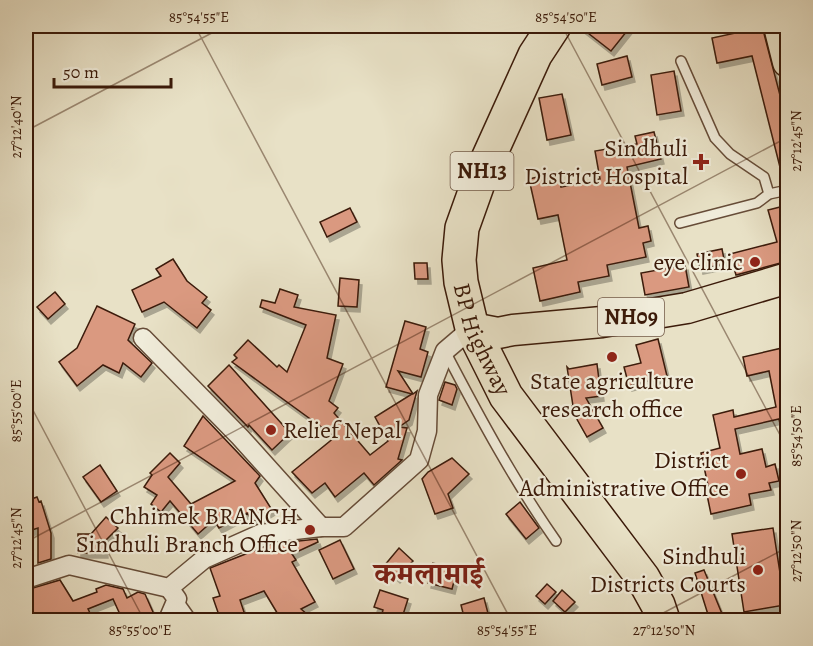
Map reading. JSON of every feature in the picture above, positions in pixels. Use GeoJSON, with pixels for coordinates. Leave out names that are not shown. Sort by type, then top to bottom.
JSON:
{"type":"FeatureCollection","features":[{"type":"Feature","properties":{"kind":"highway","name":"BP Highway"},"geometry":{"type":"LineString","coordinates":[[554,26],[536,55],[482,172],[462,228],[459,260],[461,282],[472,328],[506,396],[643,578],[658,605],[663,621]]}},
{"type":"Feature","properties":{"kind":"main road"},"geometry":{"type":"LineString","coordinates":[[779,26],[788,62]]}},
{"type":"Feature","properties":{"kind":"main road","name":"NH09"},"geometry":{"type":"LineString","coordinates":[[472,328],[498,333],[613,320],[687,308],[788,278]]}},
{"type":"Feature","properties":{"kind":"street"},"geometry":{"type":"LineString","coordinates":[[168,621],[173,593],[204,559],[260,534],[321,527],[344,527],[419,460],[427,431],[428,395],[445,351],[472,328]]}},
{"type":"Feature","properties":{"kind":"street"},"geometry":{"type":"LineString","coordinates":[[143,338],[240,437],[321,527]]}},
{"type":"Feature","properties":{"kind":"street"},"geometry":{"type":"LineString","coordinates":[[26,579],[69,565],[173,593]]}},
{"type":"Feature","properties":{"kind":"lane"},"geometry":{"type":"LineString","coordinates":[[681,61],[715,138],[730,154],[764,177],[769,194]]}},
{"type":"Feature","properties":{"kind":"lane"},"geometry":{"type":"LineString","coordinates":[[680,223],[757,203],[769,194],[788,190]]}},
{"type":"Feature","properties":{"kind":"lane"},"geometry":{"type":"LineString","coordinates":[[445,351],[498,452],[529,503],[556,541]]}},
{"type":"Feature","properties":{"kind":"lane"},"geometry":{"type":"LineString","coordinates":[[173,593],[192,621]]}},
{"type":"Feature","properties":{"kind":"building"},"geometry":{"type":"Polygon","coordinates":[[[579,26],[631,26],[611,51],[579,26]]]}},
{"type":"Feature","properties":{"kind":"building"},"geometry":{"type":"Polygon","coordinates":[[[744,26],[762,26],[788,126],[788,178],[783,179],[752,56],[717,63],[712,38],[745,31],[744,26]]]}},
{"type":"Feature","properties":{"kind":"building"},"geometry":{"type":"Polygon","coordinates":[[[627,56],[632,77],[602,85],[597,64],[627,56]]]}},
{"type":"Feature","properties":{"kind":"building"},"geometry":{"type":"Polygon","coordinates":[[[674,71],[681,111],[657,115],[651,75],[674,71]]]}},
{"type":"Feature","properties":{"kind":"building"},"geometry":{"type":"Polygon","coordinates":[[[562,94],[571,135],[547,140],[539,98],[562,94]]]}},
{"type":"Feature","properties":{"kind":"building"},"geometry":{"type":"Polygon","coordinates":[[[654,132],[661,159],[627,167],[639,228],[648,226],[651,241],[643,243],[646,257],[607,265],[609,276],[578,282],[580,292],[540,301],[533,268],[567,260],[558,215],[538,219],[529,179],[558,172],[561,187],[600,179],[595,151],[637,144],[635,136],[654,132]]]}},
{"type":"Feature","properties":{"kind":"building"},"geometry":{"type":"Polygon","coordinates":[[[788,205],[788,261],[736,275],[730,254],[777,242],[768,210],[788,205]]]}},
{"type":"Feature","properties":{"kind":"building"},"geometry":{"type":"Polygon","coordinates":[[[350,208],[357,222],[327,237],[320,222],[350,208]]]}},
{"type":"Feature","properties":{"kind":"building"},"geometry":{"type":"Polygon","coordinates":[[[722,249],[725,264],[700,269],[697,254],[722,249]]]}},
{"type":"Feature","properties":{"kind":"building"},"geometry":{"type":"Polygon","coordinates":[[[173,259],[187,281],[207,297],[202,303],[211,310],[197,328],[164,302],[142,312],[132,290],[161,276],[156,269],[173,259]]]}},
{"type":"Feature","properties":{"kind":"building"},"geometry":{"type":"Polygon","coordinates":[[[414,263],[427,263],[428,279],[415,279],[414,263]]]}},
{"type":"Feature","properties":{"kind":"building"},"geometry":{"type":"Polygon","coordinates":[[[685,265],[689,287],[645,295],[641,273],[685,265]]]}},
{"type":"Feature","properties":{"kind":"building"},"geometry":{"type":"Polygon","coordinates":[[[340,278],[359,280],[357,307],[338,306],[340,278]]]}},
{"type":"Feature","properties":{"kind":"building"},"geometry":{"type":"Polygon","coordinates":[[[280,289],[298,295],[294,307],[336,315],[327,358],[343,364],[329,401],[338,408],[334,413],[370,455],[388,441],[375,417],[412,394],[386,387],[405,321],[426,327],[420,349],[428,352],[421,377],[398,371],[413,394],[417,391],[409,420],[399,427],[407,428],[398,459],[402,460],[374,485],[364,473],[335,497],[325,483],[312,493],[292,472],[335,437],[232,362],[237,358],[234,355],[248,340],[277,367],[279,365],[287,372],[306,325],[260,307],[262,300],[275,303],[280,289]]]}},
{"type":"Feature","properties":{"kind":"building"},"geometry":{"type":"Polygon","coordinates":[[[55,292],[65,304],[48,319],[37,307],[55,292]]]}},
{"type":"Feature","properties":{"kind":"building"},"geometry":{"type":"Polygon","coordinates":[[[97,306],[135,324],[128,340],[152,363],[141,377],[123,363],[119,373],[103,365],[77,386],[59,362],[77,348],[97,306]]]}},
{"type":"Feature","properties":{"kind":"building"},"geometry":{"type":"Polygon","coordinates":[[[658,339],[667,376],[629,386],[624,367],[641,363],[636,345],[658,339]]]}},
{"type":"Feature","properties":{"kind":"building"},"geometry":{"type":"Polygon","coordinates":[[[782,348],[788,375],[788,433],[782,434],[779,419],[735,429],[740,454],[762,449],[766,467],[775,464],[779,481],[769,483],[771,490],[749,494],[751,505],[711,514],[706,490],[709,490],[701,453],[720,448],[713,415],[733,410],[734,417],[776,407],[769,371],[747,376],[743,357],[782,348]]]}},
{"type":"Feature","properties":{"kind":"building"},"geometry":{"type":"Polygon","coordinates":[[[597,364],[601,396],[586,398],[603,428],[587,437],[570,407],[573,406],[567,367],[569,369],[597,364]]]}},
{"type":"Feature","properties":{"kind":"building"},"geometry":{"type":"Polygon","coordinates":[[[229,365],[290,433],[272,450],[208,386],[229,365]]]}},
{"type":"Feature","properties":{"kind":"building"},"geometry":{"type":"Polygon","coordinates":[[[445,382],[455,385],[457,389],[452,405],[439,400],[445,382]]]}},
{"type":"Feature","properties":{"kind":"building"},"geometry":{"type":"Polygon","coordinates":[[[203,416],[260,476],[255,483],[272,510],[253,522],[247,513],[219,528],[214,520],[198,534],[170,501],[161,512],[151,504],[157,495],[144,487],[152,475],[150,473],[170,453],[180,463],[168,477],[191,504],[235,481],[184,446],[203,416]]]}},
{"type":"Feature","properties":{"kind":"building"},"geometry":{"type":"Polygon","coordinates":[[[452,458],[469,474],[448,494],[453,508],[435,514],[422,479],[428,472],[452,458]]]}},
{"type":"Feature","properties":{"kind":"building"},"geometry":{"type":"Polygon","coordinates":[[[100,465],[117,491],[101,502],[83,477],[100,465]]]}},
{"type":"Feature","properties":{"kind":"building"},"geometry":{"type":"Polygon","coordinates":[[[37,497],[39,502],[41,501],[51,533],[51,559],[38,563],[38,528],[26,532],[26,501],[37,497]]]}},
{"type":"Feature","properties":{"kind":"building"},"geometry":{"type":"Polygon","coordinates":[[[520,502],[539,528],[526,539],[506,514],[520,502]]]}},
{"type":"Feature","properties":{"kind":"building"},"geometry":{"type":"Polygon","coordinates":[[[106,517],[118,528],[104,542],[105,553],[78,553],[78,534],[91,534],[106,517]]]}},
{"type":"Feature","properties":{"kind":"building","name":"Sindhuli Districts Courts"},"geometry":{"type":"Polygon","coordinates":[[[773,528],[785,605],[744,612],[732,534],[773,528]]]}},
{"type":"Feature","properties":{"kind":"building"},"geometry":{"type":"Polygon","coordinates":[[[317,539],[318,542],[292,554],[296,560],[292,562],[315,602],[301,609],[315,621],[282,621],[264,591],[240,600],[247,621],[221,621],[213,598],[220,596],[210,568],[271,544],[317,539]]]}},
{"type":"Feature","properties":{"kind":"building"},"geometry":{"type":"Polygon","coordinates":[[[340,540],[354,569],[333,579],[319,550],[340,540]]]}},
{"type":"Feature","properties":{"kind":"building"},"geometry":{"type":"Polygon","coordinates":[[[399,548],[413,561],[397,578],[384,566],[399,548]]]}},
{"type":"Feature","properties":{"kind":"building"},"geometry":{"type":"Polygon","coordinates":[[[433,563],[457,570],[452,589],[428,583],[433,563]]]}},
{"type":"Feature","properties":{"kind":"building"},"geometry":{"type":"Polygon","coordinates":[[[704,570],[725,621],[710,621],[695,573],[704,570]]]}},
{"type":"Feature","properties":{"kind":"building"},"geometry":{"type":"Polygon","coordinates":[[[60,580],[73,601],[97,592],[96,589],[106,585],[123,589],[127,598],[138,592],[145,594],[157,621],[123,621],[113,599],[88,609],[94,621],[32,621],[26,609],[26,590],[60,580]]]}},
{"type":"Feature","properties":{"kind":"building"},"geometry":{"type":"Polygon","coordinates":[[[547,584],[556,592],[545,604],[536,596],[547,584]]]}},
{"type":"Feature","properties":{"kind":"building"},"geometry":{"type":"Polygon","coordinates":[[[380,590],[408,599],[401,621],[380,621],[383,610],[374,607],[380,590]]]}},
{"type":"Feature","properties":{"kind":"building"},"geometry":{"type":"Polygon","coordinates":[[[562,590],[575,602],[565,612],[553,601],[562,590]]]}},
{"type":"Feature","properties":{"kind":"building"},"geometry":{"type":"Polygon","coordinates":[[[484,598],[490,621],[465,621],[461,605],[484,598]]]}},
{"type":"Feature","properties":{"kind":"place","name":"Sindhuli District Hospital"},"geometry":{"type":"Point","coordinates":[701,162]}},
{"type":"Feature","properties":{"kind":"place","name":"eye clinic"},"geometry":{"type":"Point","coordinates":[755,262]}},
{"type":"Feature","properties":{"kind":"place","name":"State agriculture research office"},"geometry":{"type":"Point","coordinates":[612,357]}},
{"type":"Feature","properties":{"kind":"place","name":"Relief Nepal"},"geometry":{"type":"Point","coordinates":[271,430]}},
{"type":"Feature","properties":{"kind":"place","name":"District Administrative Office"},"geometry":{"type":"Point","coordinates":[741,474]}},
{"type":"Feature","properties":{"kind":"place","name":"Chhimek BRANCH Sindhuli Branch Office"},"geometry":{"type":"Point","coordinates":[310,530]}},
{"type":"Feature","properties":{"kind":"place","name":"Sindhuli Districts Courts"},"geometry":{"type":"Point","coordinates":[758,570]}},
{"type":"Feature","properties":{"kind":"district","name":"कमलामाई"},"geometry":{"type":"Point","coordinates":[429,574]}}]}
